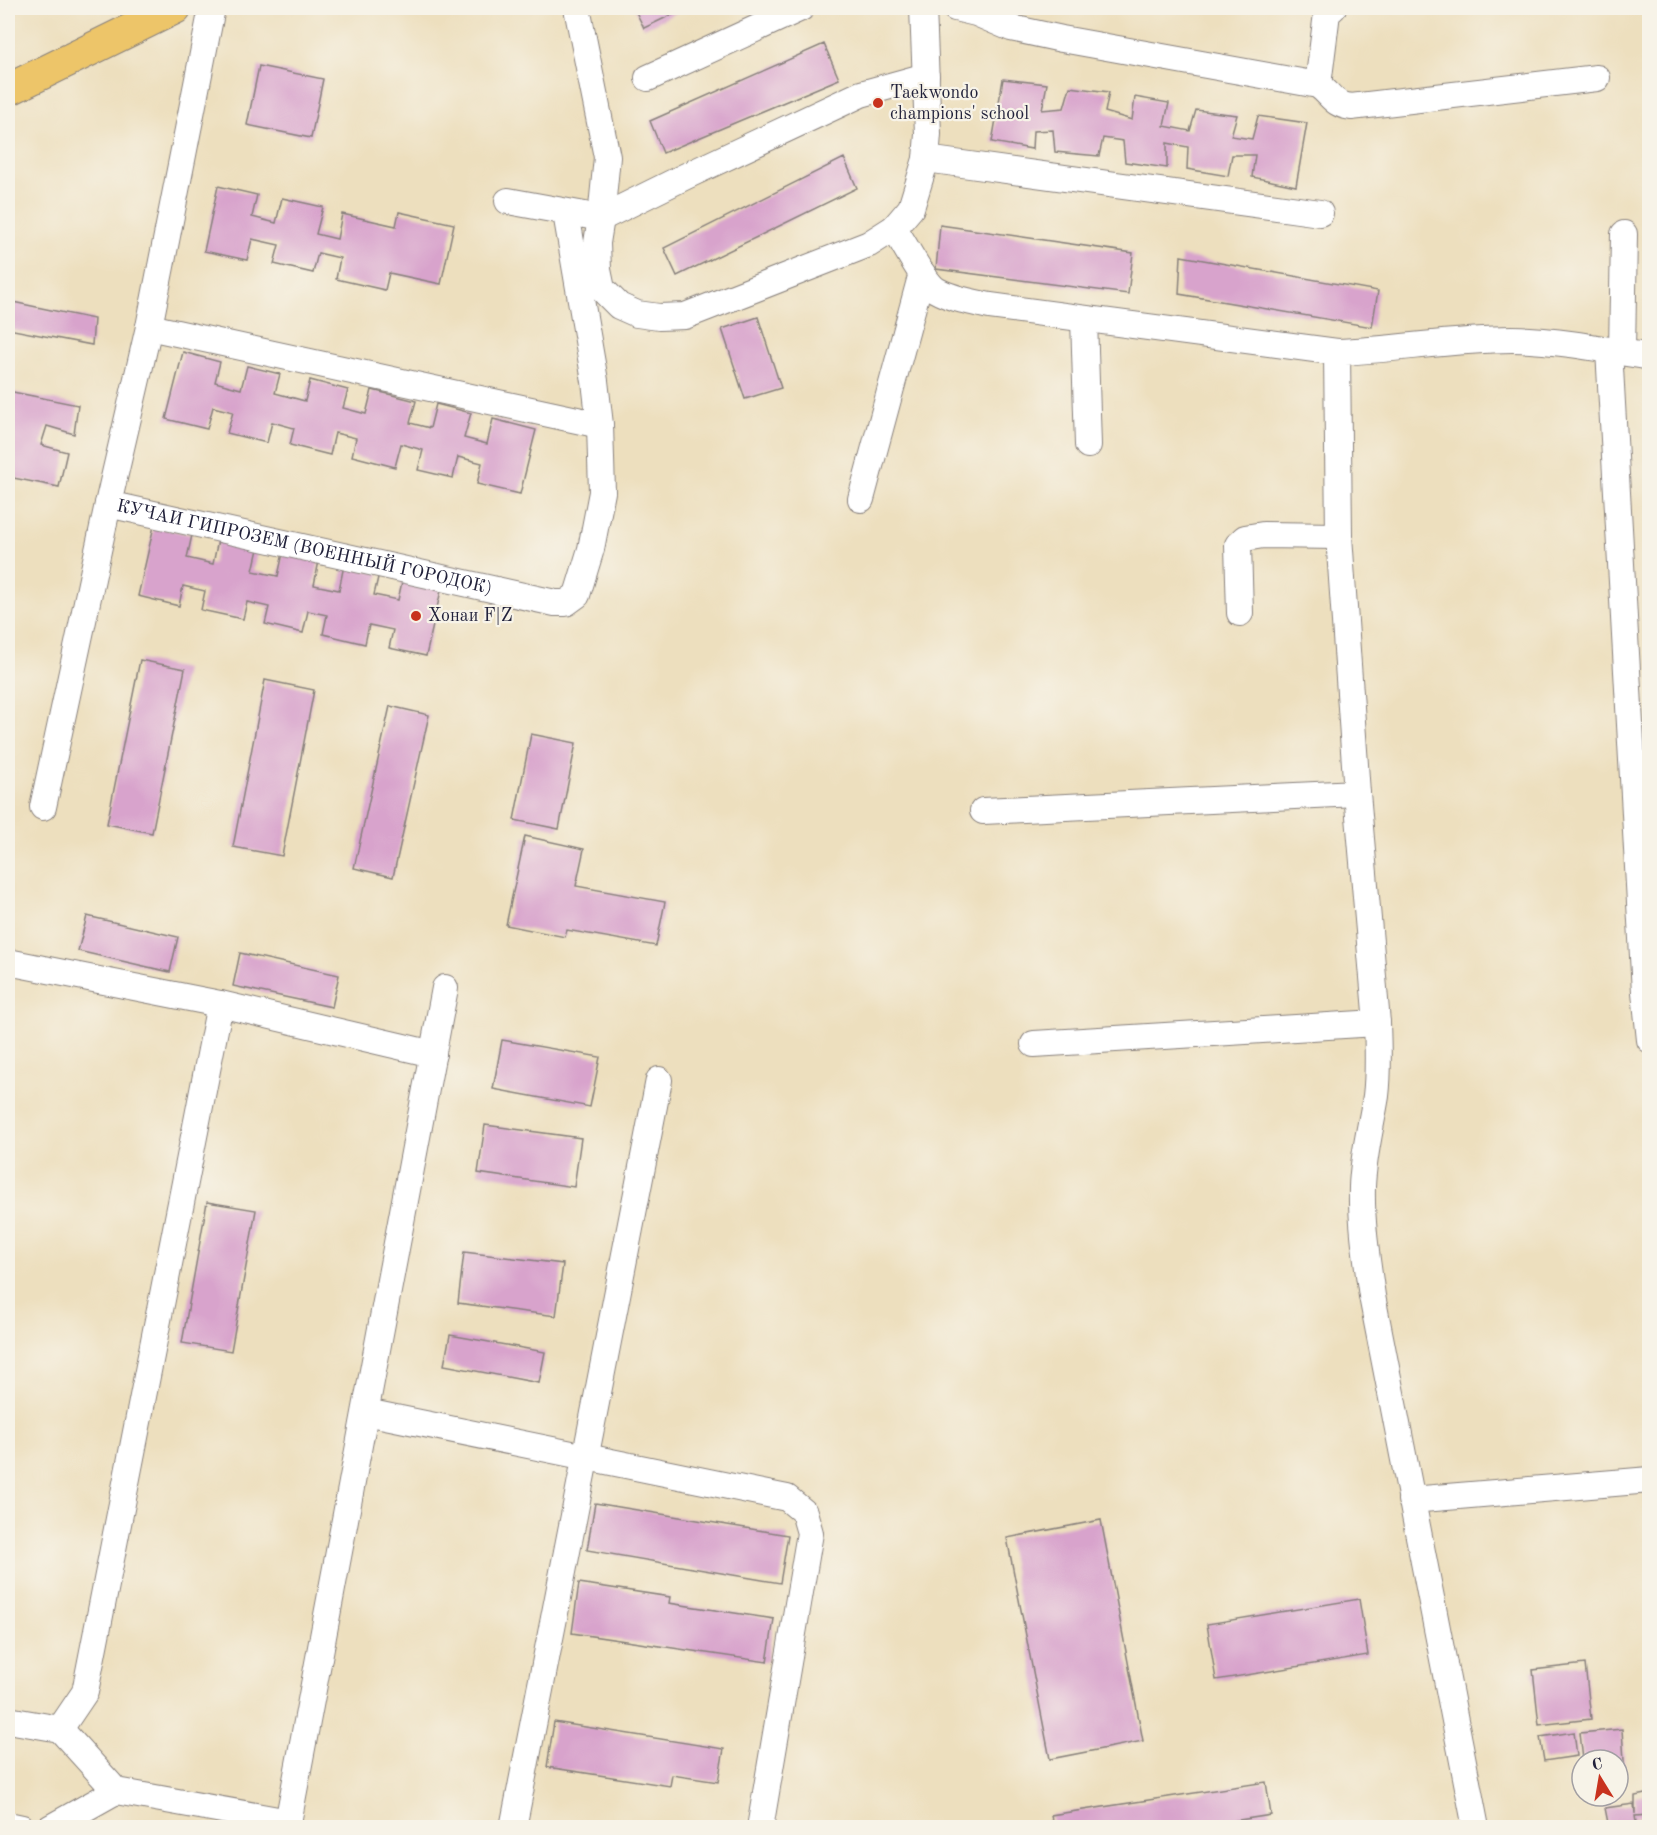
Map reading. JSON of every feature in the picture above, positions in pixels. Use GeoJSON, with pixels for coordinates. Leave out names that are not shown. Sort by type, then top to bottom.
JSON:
{"type":"FeatureCollection","features":[{"type":"Feature","properties":{"kind":"main road"},"geometry":{"type":"LineString","coordinates":[[8,70],[133,8]]}},
{"type":"Feature","properties":{"kind":"main road"},"geometry":{"type":"LineString","coordinates":[[8,90],[176,8]]}},
{"type":"Feature","properties":{"kind":"street","name":"КУЧАИ ГИПРОЗЕМ (ВОЕННЫЙ ГОРОДОК)"},"geometry":{"type":"LineString","coordinates":[[43,807],[108,504],[149,327],[212,8]]}},
{"type":"Feature","properties":{"kind":"street"},"geometry":{"type":"LineString","coordinates":[[577,8],[607,157],[597,252],[602,289],[619,306],[638,314],[659,317],[685,316],[868,244],[894,228],[911,208],[926,159],[928,134],[922,8]]}},
{"type":"Feature","properties":{"kind":"street"},"geometry":{"type":"LineString","coordinates":[[648,78],[801,8]]}},
{"type":"Feature","properties":{"kind":"street"},"geometry":{"type":"LineString","coordinates":[[956,8],[1011,28],[1062,39],[1318,85],[1326,90],[1339,105],[1351,107],[1597,78]]}},
{"type":"Feature","properties":{"kind":"street"},"geometry":{"type":"LineString","coordinates":[[1318,85],[1327,13],[1333,8]]}},
{"type":"Feature","properties":{"kind":"street"},"geometry":{"type":"LineString","coordinates":[[508,201],[601,218],[861,93],[926,76]]}},
{"type":"Feature","properties":{"kind":"street"},"geometry":{"type":"LineString","coordinates":[[926,159],[1320,213]]}},
{"type":"Feature","properties":{"kind":"street","name":"КУЧАИ ГИПРОЗЕМ (ВОЕННЫЙ ГОРОДОК)"},"geometry":{"type":"LineString","coordinates":[[108,504],[543,600],[566,603],[577,595],[591,549],[602,492],[600,425],[588,335],[566,213]]}},
{"type":"Feature","properties":{"kind":"street"},"geometry":{"type":"LineString","coordinates":[[894,228],[934,289],[955,298],[990,306],[1337,352],[1419,344],[1513,339],[1650,357]]}},
{"type":"Feature","properties":{"kind":"street"},"geometry":{"type":"LineString","coordinates":[[1624,234],[1615,351],[1644,968],[1650,1040]]}},
{"type":"Feature","properties":{"kind":"street"},"geometry":{"type":"LineString","coordinates":[[861,499],[922,273]]}},
{"type":"Feature","properties":{"kind":"street"},"geometry":{"type":"LineString","coordinates":[[1084,319],[1088,445]]}},
{"type":"Feature","properties":{"kind":"street"},"geometry":{"type":"LineString","coordinates":[[149,327],[600,425]]}},
{"type":"Feature","properties":{"kind":"street"},"geometry":{"type":"LineString","coordinates":[[1337,352],[1339,536],[1357,793],[1377,1023],[1376,1094],[1365,1152],[1362,1188],[1364,1236],[1372,1296],[1476,1827]]}},
{"type":"Feature","properties":{"kind":"street"},"geometry":{"type":"LineString","coordinates":[[1240,613],[1238,545],[1245,538],[1263,535],[1339,536]]}},
{"type":"Feature","properties":{"kind":"street"},"geometry":{"type":"LineString","coordinates":[[983,811],[1357,793]]}},
{"type":"Feature","properties":{"kind":"street"},"geometry":{"type":"LineString","coordinates":[[8,962],[220,1004],[433,1054]]}},
{"type":"Feature","properties":{"kind":"street"},"geometry":{"type":"LineString","coordinates":[[8,1720],[60,1730],[116,1791],[288,1825],[445,988]]}},
{"type":"Feature","properties":{"kind":"street"},"geometry":{"type":"LineString","coordinates":[[60,1730],[85,1692],[220,1004]]}},
{"type":"Feature","properties":{"kind":"street"},"geometry":{"type":"LineString","coordinates":[[1034,1044],[1377,1023]]}},
{"type":"Feature","properties":{"kind":"street"},"geometry":{"type":"LineString","coordinates":[[513,1827],[659,1080]]}},
{"type":"Feature","properties":{"kind":"street"},"geometry":{"type":"LineString","coordinates":[[366,1412],[787,1498],[804,1512],[810,1533],[760,1827]]}},
{"type":"Feature","properties":{"kind":"street"},"geometry":{"type":"LineString","coordinates":[[1411,1500],[1650,1480]]}},
{"type":"Feature","properties":{"kind":"street"},"geometry":{"type":"LineString","coordinates":[[50,1827],[116,1791]]}},
{"type":"Feature","properties":{"kind":"street"},"geometry":{"type":"LineString","coordinates":[[8,1825],[22,1827]]}},
{"type":"Feature","properties":{"kind":"building"},"geometry":{"type":"Polygon","coordinates":[[[634,8],[686,8],[644,28],[634,8]]]}},
{"type":"Feature","properties":{"kind":"building"},"geometry":{"type":"Polygon","coordinates":[[[824,44],[839,79],[663,153],[650,121],[824,44]]]}},
{"type":"Feature","properties":{"kind":"building"},"geometry":{"type":"Polygon","coordinates":[[[259,66],[323,79],[311,138],[247,125],[259,66]]]}},
{"type":"Feature","properties":{"kind":"building"},"geometry":{"type":"Polygon","coordinates":[[[1003,79],[1047,84],[1042,110],[1064,108],[1070,87],[1109,92],[1105,112],[1132,120],[1135,97],[1169,103],[1164,126],[1190,131],[1196,110],[1237,115],[1231,136],[1252,139],[1258,116],[1307,123],[1296,186],[1252,177],[1255,155],[1232,155],[1228,176],[1187,169],[1188,147],[1167,143],[1167,168],[1125,162],[1123,141],[1103,138],[1099,156],[1055,152],[1053,130],[1033,131],[1032,149],[992,142],[1003,79]]]}},
{"type":"Feature","properties":{"kind":"building"},"geometry":{"type":"Polygon","coordinates":[[[844,158],[857,188],[677,276],[664,248],[844,158]]]}},
{"type":"Feature","properties":{"kind":"building"},"geometry":{"type":"Polygon","coordinates":[[[218,186],[257,195],[252,217],[276,223],[282,198],[323,207],[316,234],[337,239],[342,214],[396,226],[399,212],[454,224],[441,284],[389,273],[385,290],[336,279],[340,258],[318,253],[313,273],[274,264],[279,245],[252,239],[247,260],[204,251],[218,186]]]}},
{"type":"Feature","properties":{"kind":"building"},"geometry":{"type":"Polygon","coordinates":[[[940,225],[1133,253],[1128,294],[936,269],[940,225]]]}},
{"type":"Feature","properties":{"kind":"building"},"geometry":{"type":"Polygon","coordinates":[[[1181,256],[1378,291],[1372,327],[1179,294],[1181,256]]]}},
{"type":"Feature","properties":{"kind":"building"},"geometry":{"type":"Polygon","coordinates":[[[8,301],[94,319],[92,345],[8,329],[8,301]]]}},
{"type":"Feature","properties":{"kind":"building"},"geometry":{"type":"Polygon","coordinates":[[[758,317],[781,388],[745,399],[722,329],[758,317]]]}},
{"type":"Feature","properties":{"kind":"building"},"geometry":{"type":"Polygon","coordinates":[[[183,352],[220,362],[215,382],[241,389],[247,366],[280,374],[275,393],[305,401],[310,380],[348,390],[343,408],[366,414],[372,390],[416,401],[410,423],[430,428],[436,404],[471,413],[464,438],[487,444],[493,419],[536,430],[520,494],[477,484],[482,463],[458,457],[453,478],[418,470],[423,450],[401,444],[395,467],[352,456],[356,438],[335,433],[330,455],[290,445],[294,428],[272,422],[267,443],[227,433],[233,412],[213,407],[207,429],[166,419],[183,352]]]}},
{"type":"Feature","properties":{"kind":"building"},"geometry":{"type":"Polygon","coordinates":[[[8,391],[78,405],[74,434],[47,426],[41,445],[67,452],[59,487],[8,477],[8,391]]]}},
{"type":"Feature","properties":{"kind":"building"},"geometry":{"type":"Polygon","coordinates":[[[154,526],[192,535],[187,558],[213,564],[218,540],[258,549],[253,571],[278,576],[283,553],[319,561],[314,585],[339,590],[344,565],[379,573],[374,595],[398,600],[403,577],[442,586],[426,656],[389,648],[393,630],[369,625],[365,644],[323,634],[327,615],[308,611],[303,633],[265,624],[269,607],[247,602],[243,619],[201,610],[205,591],[183,586],[179,606],[138,596],[154,526]]]}},
{"type":"Feature","properties":{"kind":"building"},"geometry":{"type":"Polygon","coordinates":[[[140,660],[185,669],[152,833],[107,824],[140,660]]]}},
{"type":"Feature","properties":{"kind":"building"},"geometry":{"type":"Polygon","coordinates":[[[265,680],[314,690],[282,856],[233,847],[265,680]]]}},
{"type":"Feature","properties":{"kind":"building"},"geometry":{"type":"Polygon","coordinates":[[[390,706],[429,715],[393,877],[354,868],[390,706]]]}},
{"type":"Feature","properties":{"kind":"building"},"geometry":{"type":"Polygon","coordinates":[[[531,734],[576,743],[559,829],[514,820],[531,734]]]}},
{"type":"Feature","properties":{"kind":"building"},"geometry":{"type":"Polygon","coordinates":[[[525,836],[584,849],[576,886],[665,902],[656,946],[567,930],[565,937],[506,925],[525,836]]]}},
{"type":"Feature","properties":{"kind":"building"},"geometry":{"type":"Polygon","coordinates":[[[87,916],[178,937],[170,972],[78,951],[87,916]]]}},
{"type":"Feature","properties":{"kind":"building"},"geometry":{"type":"Polygon","coordinates":[[[240,953],[339,975],[332,1007],[233,986],[240,953]]]}},
{"type":"Feature","properties":{"kind":"building"},"geometry":{"type":"Polygon","coordinates":[[[502,1040],[600,1057],[590,1107],[493,1089],[502,1040]]]}},
{"type":"Feature","properties":{"kind":"building"},"geometry":{"type":"Polygon","coordinates":[[[485,1125],[581,1138],[574,1187],[478,1173],[485,1125]]]}},
{"type":"Feature","properties":{"kind":"building"},"geometry":{"type":"Polygon","coordinates":[[[207,1202],[256,1210],[231,1351],[182,1343],[207,1202]]]}},
{"type":"Feature","properties":{"kind":"building"},"geometry":{"type":"Polygon","coordinates":[[[464,1252],[563,1264],[556,1316],[458,1303],[464,1252]]]}},
{"type":"Feature","properties":{"kind":"building"},"geometry":{"type":"Polygon","coordinates":[[[450,1335],[545,1352],[539,1383],[444,1365],[450,1335]]]}},
{"type":"Feature","properties":{"kind":"building"},"geometry":{"type":"Polygon","coordinates":[[[595,1503],[788,1535],[780,1583],[587,1550],[595,1503]]]}},
{"type":"Feature","properties":{"kind":"building"},"geometry":{"type":"Polygon","coordinates":[[[1101,1520],[1143,1741],[1050,1759],[1007,1538],[1101,1520]]]}},
{"type":"Feature","properties":{"kind":"building"},"geometry":{"type":"Polygon","coordinates":[[[579,1583],[670,1597],[669,1603],[774,1619],[767,1662],[572,1633],[579,1583]]]}},
{"type":"Feature","properties":{"kind":"building"},"geometry":{"type":"Polygon","coordinates":[[[1359,1599],[1368,1655],[1216,1680],[1207,1624],[1359,1599]]]}},
{"type":"Feature","properties":{"kind":"building"},"geometry":{"type":"Polygon","coordinates":[[[1585,1664],[1591,1719],[1539,1725],[1533,1670],[1585,1664]]]}},
{"type":"Feature","properties":{"kind":"building"},"geometry":{"type":"Polygon","coordinates":[[[554,1722],[724,1749],[718,1782],[672,1775],[670,1786],[547,1767],[554,1722]]]}},
{"type":"Feature","properties":{"kind":"building"},"geometry":{"type":"Polygon","coordinates":[[[1622,1729],[1623,1748],[1582,1748],[1580,1733],[1622,1729]]]}},
{"type":"Feature","properties":{"kind":"building"},"geometry":{"type":"Polygon","coordinates":[[[1574,1732],[1576,1748],[1570,1748],[1570,1757],[1544,1761],[1540,1737],[1574,1732]]]}},
{"type":"Feature","properties":{"kind":"building"},"geometry":{"type":"Polygon","coordinates":[[[1266,1782],[1271,1815],[1188,1828],[1053,1828],[1051,1815],[1266,1782]]]}},
{"type":"Feature","properties":{"kind":"building"},"geometry":{"type":"Polygon","coordinates":[[[1650,1793],[1650,1815],[1635,1816],[1637,1828],[1609,1828],[1605,1808],[1630,1808],[1630,1805],[1634,1804],[1635,1814],[1635,1796],[1650,1793]]]}},
{"type":"Feature","properties":{"kind":"place","name":"Taekwondo champions' school"},"geometry":{"type":"Point","coordinates":[878,103]}},
{"type":"Feature","properties":{"kind":"place","name":"Хонаи F|Z"},"geometry":{"type":"Point","coordinates":[416,616]}}]}
